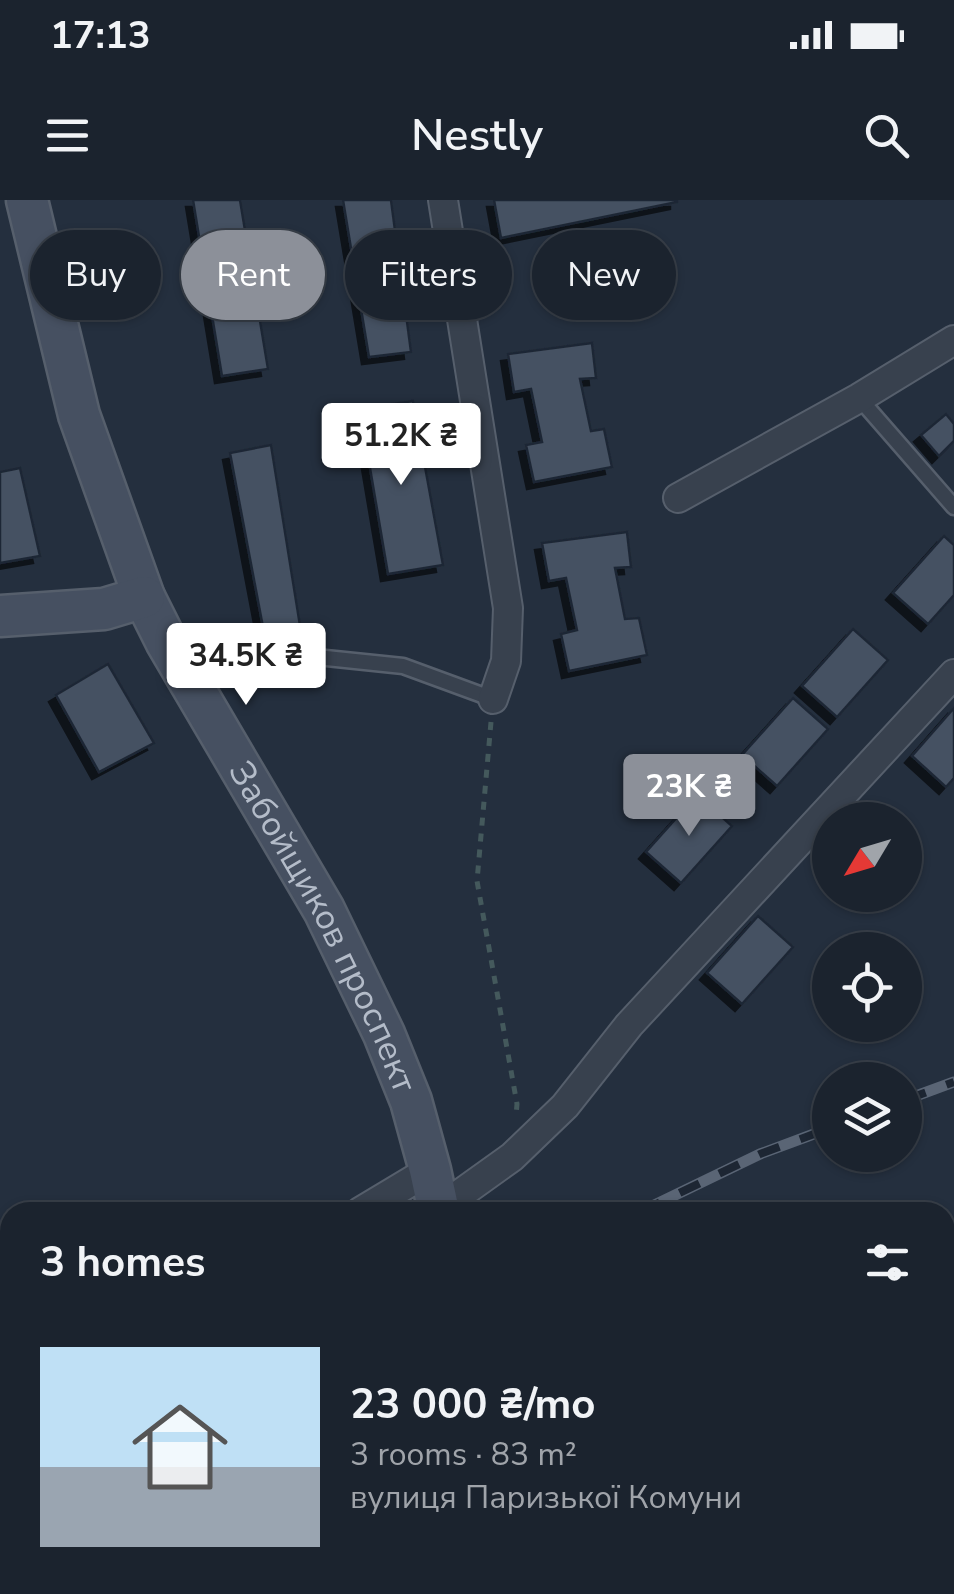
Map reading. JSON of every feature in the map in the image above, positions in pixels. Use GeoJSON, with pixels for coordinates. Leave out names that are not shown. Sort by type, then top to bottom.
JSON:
{"type":"FeatureCollection","features":[{"type":"Feature","properties":{"kind":"main road","name":"Забойщиков проспект"},"geometry":{"type":"LineString","coordinates":[[27,200],[78,415],[144,598],[324,910],[384,1034],[411,1101],[436,1202]]}},
{"type":"Feature","properties":{"kind":"main road"},"geometry":{"type":"LineString","coordinates":[[0,616],[104,609],[144,598]]}},
{"type":"Feature","properties":{"kind":"street"},"geometry":{"type":"LineString","coordinates":[[443,200],[508,608],[506,661],[493,698]]}},
{"type":"Feature","properties":{"kind":"street"},"geometry":{"type":"LineString","coordinates":[[678,498],[859,398],[954,340]]}},
{"type":"Feature","properties":{"kind":"street"},"geometry":{"type":"LineString","coordinates":[[450,1202],[512,1157],[565,1106],[629,1026],[954,674]]}},
{"type":"Feature","properties":{"kind":"street"},"geometry":{"type":"LineString","coordinates":[[377,1202],[430,1170]]}},
{"type":"Feature","properties":{"kind":"lane"},"geometry":{"type":"LineString","coordinates":[[859,398],[954,507]]}},
{"type":"Feature","properties":{"kind":"lane"},"geometry":{"type":"LineString","coordinates":[[166,641],[403,666],[493,698]]}},
{"type":"Feature","properties":{"kind":"path"},"geometry":{"type":"LineString","coordinates":[[493,698],[477,881],[517,1104],[512,1157]]}},
{"type":"Feature","properties":{"kind":"building"},"geometry":{"type":"Polygon","coordinates":[[[193,200],[240,200],[245,230],[198,230],[193,200]]]}},
{"type":"Feature","properties":{"kind":"building"},"geometry":{"type":"Polygon","coordinates":[[[343,200],[391,200],[395,230],[348,230],[343,200]]]}},
{"type":"Feature","properties":{"kind":"building"},"geometry":{"type":"Polygon","coordinates":[[[494,200],[677,200],[512,236],[512,230],[500,230],[494,200]]]}},
{"type":"Feature","properties":{"kind":"building"},"geometry":{"type":"Polygon","coordinates":[[[213,320],[260,320],[268,369],[222,376],[213,320]]]}},
{"type":"Feature","properties":{"kind":"building"},"geometry":{"type":"Polygon","coordinates":[[[363,320],[407,320],[411,352],[369,357],[363,320]]]}},
{"type":"Feature","properties":{"kind":"building"},"geometry":{"type":"Polygon","coordinates":[[[592,343],[596,378],[580,379],[591,431],[604,429],[612,467],[534,482],[526,445],[542,442],[531,389],[514,392],[508,354],[592,343]]]}},
{"type":"Feature","properties":{"kind":"building"},"geometry":{"type":"Polygon","coordinates":[[[413,401],[443,565],[388,574],[360,409],[413,401]]]}},
{"type":"Feature","properties":{"kind":"building"},"geometry":{"type":"Polygon","coordinates":[[[946,414],[954,424],[954,441],[939,456],[921,435],[946,414]]]}},
{"type":"Feature","properties":{"kind":"building"},"geometry":{"type":"Polygon","coordinates":[[[271,445],[302,638],[266,643],[230,453],[271,445]]]}},
{"type":"Feature","properties":{"kind":"building"},"geometry":{"type":"Polygon","coordinates":[[[20,468],[40,556],[0,563],[0,472],[20,468]]]}},
{"type":"Feature","properties":{"kind":"building"},"geometry":{"type":"Polygon","coordinates":[[[627,532],[631,567],[615,568],[625,619],[639,618],[647,655],[569,671],[561,634],[577,630],[566,578],[549,581],[542,543],[627,532]]]}},
{"type":"Feature","properties":{"kind":"building"},"geometry":{"type":"Polygon","coordinates":[[[944,536],[954,545],[954,595],[928,624],[893,593],[944,536]]]}},
{"type":"Feature","properties":{"kind":"building"},"geometry":{"type":"Polygon","coordinates":[[[853,629],[888,660],[837,717],[802,686],[853,629]]]}},
{"type":"Feature","properties":{"kind":"building"},"geometry":{"type":"Polygon","coordinates":[[[108,664],[154,743],[99,772],[56,695],[108,664]]]}},
{"type":"Feature","properties":{"kind":"building"},"geometry":{"type":"Polygon","coordinates":[[[793,698],[828,729],[777,786],[742,755],[793,698]]]}},
{"type":"Feature","properties":{"kind":"building"},"geometry":{"type":"Polygon","coordinates":[[[954,708],[954,778],[946,787],[912,756],[954,708]]]}},
{"type":"Feature","properties":{"kind":"building"},"geometry":{"type":"Polygon","coordinates":[[[697,795],[732,826],[681,883],[646,852],[697,795]]]}},
{"type":"Feature","properties":{"kind":"building"},"geometry":{"type":"Polygon","coordinates":[[[758,916],[793,947],[742,1004],[707,973],[758,916]]]}},
{"type":"Feature","properties":{"kind":"railway"},"geometry":{"type":"LineString","coordinates":[[922,1094],[954,1082]]}},
{"type":"Feature","properties":{"kind":"railway"},"geometry":{"type":"LineString","coordinates":[[661,1202],[760,1154],[812,1135]]}}]}
